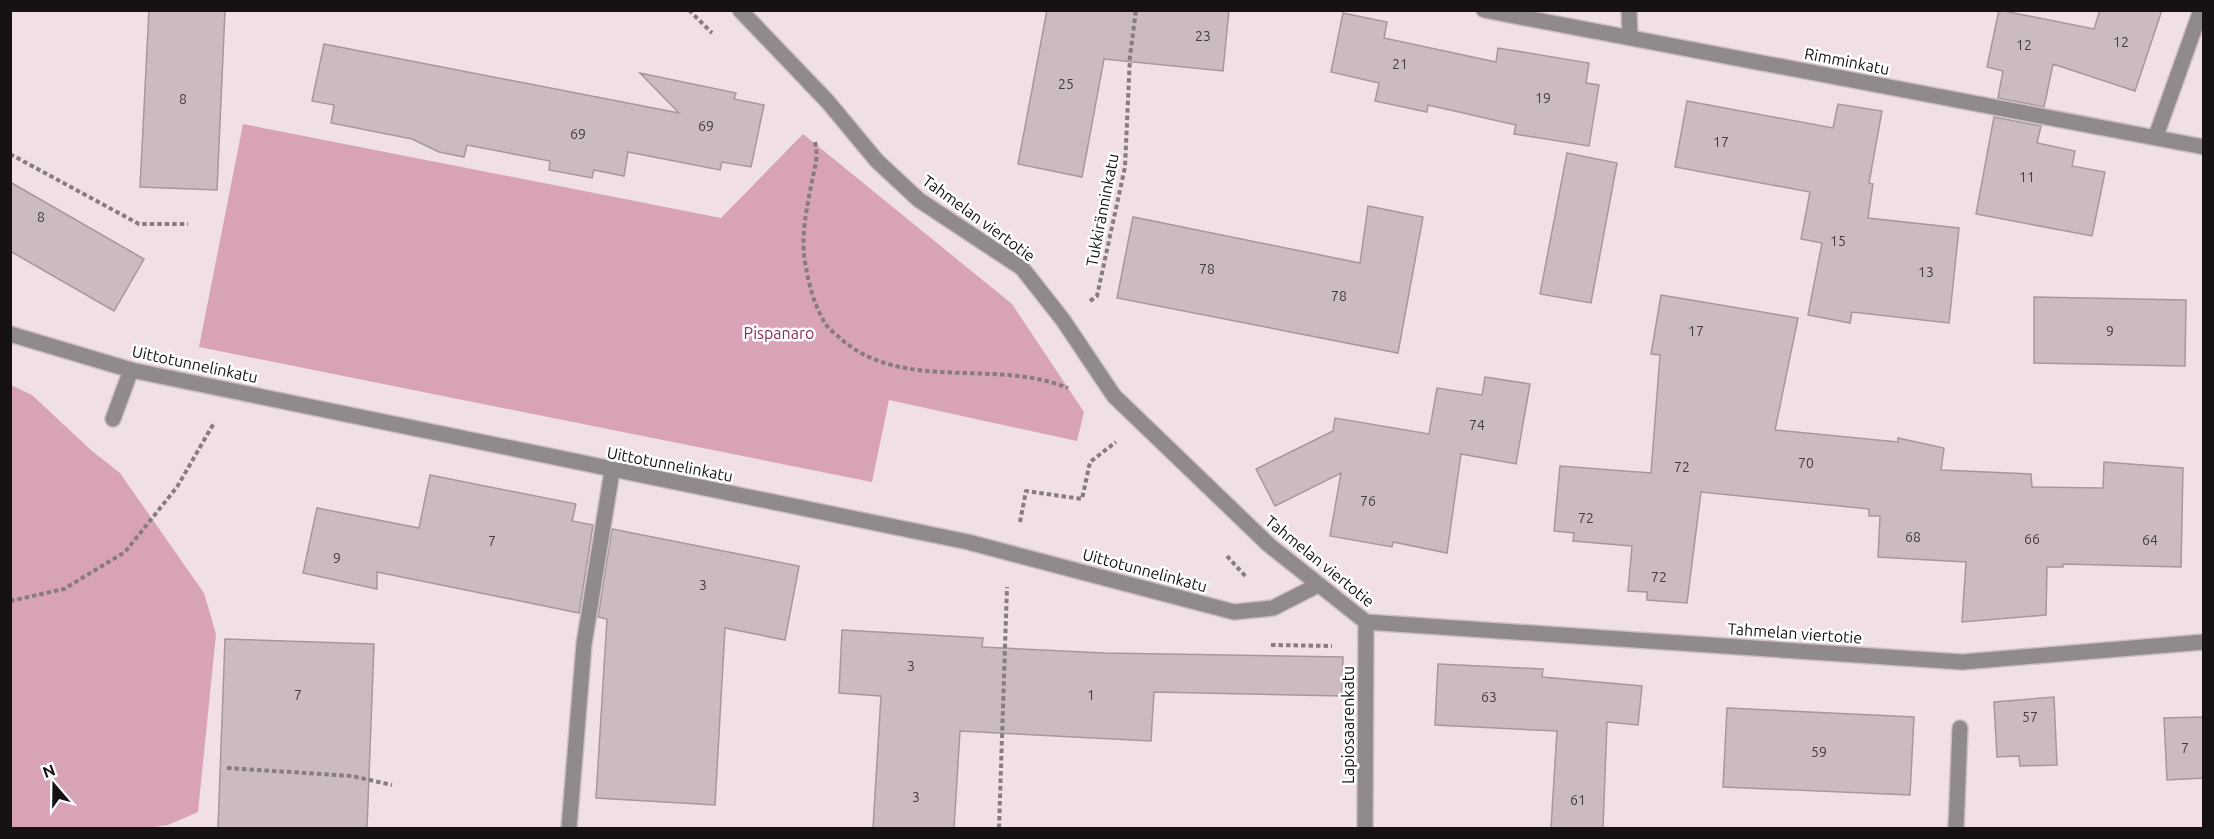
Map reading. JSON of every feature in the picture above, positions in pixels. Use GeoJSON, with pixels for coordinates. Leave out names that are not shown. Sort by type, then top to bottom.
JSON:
{"type":"FeatureCollection","features":[{"type":"Feature","properties":{"kind":"street","name":"Tahmelan viertotie"},"geometry":{"type":"LineString","coordinates":[[740,10],[828,102],[877,161],[919,200],[1022,268],[1063,320],[1114,396],[1269,545],[1366,622],[1962,662],[2204,642]]}},
{"type":"Feature","properties":{"kind":"street","name":"Rimminkatu"},"geometry":{"type":"LineString","coordinates":[[1484,10],[2066,122],[2156,136],[2204,147]]}},
{"type":"Feature","properties":{"kind":"street"},"geometry":{"type":"LineString","coordinates":[[1629,10],[1630,37]]}},
{"type":"Feature","properties":{"kind":"street"},"geometry":{"type":"LineString","coordinates":[[2156,136],[2201,10]]}},
{"type":"Feature","properties":{"kind":"street","name":"Uittotunnelinkatu"},"geometry":{"type":"LineString","coordinates":[[10,334],[131,370],[612,471],[968,542],[1234,612],[1273,608],[1318,585]]}},
{"type":"Feature","properties":{"kind":"street"},"geometry":{"type":"LineString","coordinates":[[113,419],[131,370]]}},
{"type":"Feature","properties":{"kind":"street"},"geometry":{"type":"LineString","coordinates":[[569,828],[584,644],[612,471]]}},
{"type":"Feature","properties":{"kind":"street","name":"Lapiosaarenkatu"},"geometry":{"type":"LineString","coordinates":[[1365,828],[1366,622]]}},
{"type":"Feature","properties":{"kind":"street"},"geometry":{"type":"LineString","coordinates":[[1956,828],[1960,728]]}},
{"type":"Feature","properties":{"kind":"path"},"geometry":{"type":"LineString","coordinates":[[689,10],[715,35]]}},
{"type":"Feature","properties":{"kind":"path","name":"Tukkiränninkatu"},"geometry":{"type":"LineString","coordinates":[[1063,320],[1097,296],[1125,168],[1130,56],[1136,10]]}},
{"type":"Feature","properties":{"kind":"path"},"geometry":{"type":"LineString","coordinates":[[812,133],[818,154],[804,226],[805,265],[812,292],[825,325],[857,352],[906,369],[977,372],[1054,383],[1072,390]]}},
{"type":"Feature","properties":{"kind":"path"},"geometry":{"type":"LineString","coordinates":[[10,154],[138,224],[188,224]]}},
{"type":"Feature","properties":{"kind":"path"},"geometry":{"type":"LineString","coordinates":[[1054,383],[1055,372]]}},
{"type":"Feature","properties":{"kind":"path"},"geometry":{"type":"LineString","coordinates":[[10,601],[64,588],[126,552],[177,487],[212,423]]}},
{"type":"Feature","properties":{"kind":"path"},"geometry":{"type":"LineString","coordinates":[[1019,527],[1026,491],[1082,499],[1090,462],[1121,438]]}},
{"type":"Feature","properties":{"kind":"path"},"geometry":{"type":"LineString","coordinates":[[1221,549],[1273,608],[1295,646]]}},
{"type":"Feature","properties":{"kind":"path"},"geometry":{"type":"LineString","coordinates":[[999,828],[1007,588]]}},
{"type":"Feature","properties":{"kind":"path"},"geometry":{"type":"LineString","coordinates":[[227,768],[352,776],[392,785]]}},
{"type":"Feature","properties":{"kind":"green space","name":"Pispanaro"},"geometry":{"type":"Polygon","coordinates":[[[243,124],[721,218],[803,134],[1012,304],[1084,412],[1077,441],[889,400],[872,482],[199,347],[243,124]]]}},
{"type":"Feature","properties":{"kind":"green space"},"geometry":{"type":"Polygon","coordinates":[[[11,385],[32,395],[92,451],[120,473],[204,593],[216,634],[198,812],[168,825],[146,828],[11,828],[11,385]]]}},
{"type":"Feature","properties":{"kind":"building"},"geometry":{"type":"Polygon","coordinates":[[[149,10],[225,10],[217,190],[140,187],[149,10]]]}},
{"type":"Feature","properties":{"kind":"building"},"geometry":{"type":"Polygon","coordinates":[[[1047,10],[1229,10],[1223,71],[1104,59],[1082,177],[1018,164],[1047,10]]]}},
{"type":"Feature","properties":{"kind":"building"},"geometry":{"type":"Polygon","coordinates":[[[1999,10],[2094,29],[2100,10],[2162,10],[2135,91],[2053,64],[2044,107],[1998,98],[2003,71],[1987,67],[1999,10]]]}},
{"type":"Feature","properties":{"kind":"building"},"geometry":{"type":"Polygon","coordinates":[[[1343,13],[1387,22],[1384,38],[1496,62],[1498,48],[1589,63],[1586,83],[1599,85],[1589,146],[1514,134],[1516,125],[1428,105],[1427,112],[1375,101],[1379,83],[1331,72],[1343,13]]]}},
{"type":"Feature","properties":{"kind":"building"},"geometry":{"type":"Polygon","coordinates":[[[324,44],[679,113],[640,73],[736,93],[734,99],[764,105],[751,167],[722,162],[720,170],[628,152],[624,176],[594,170],[592,178],[549,170],[550,161],[467,145],[464,157],[439,152],[412,139],[331,123],[334,105],[312,101],[324,44]]]}},
{"type":"Feature","properties":{"kind":"building"},"geometry":{"type":"Polygon","coordinates":[[[1687,101],[1833,128],[1838,104],[1882,111],[1869,183],[1873,184],[1868,218],[1959,228],[1949,323],[1852,312],[1850,323],[1808,315],[1822,243],[1801,239],[1810,192],[1675,167],[1687,101]]]}},
{"type":"Feature","properties":{"kind":"building"},"geometry":{"type":"Polygon","coordinates":[[[1994,117],[2041,126],[2037,143],[2075,151],[2072,166],[2105,172],[2092,236],[1976,214],[1994,117]]]}},
{"type":"Feature","properties":{"kind":"building"},"geometry":{"type":"Polygon","coordinates":[[[1567,153],[1617,163],[1591,303],[1540,294],[1567,153]]]}},
{"type":"Feature","properties":{"kind":"building"},"geometry":{"type":"Polygon","coordinates":[[[10,182],[144,259],[114,311],[10,251],[10,182]]]}},
{"type":"Feature","properties":{"kind":"building"},"geometry":{"type":"Polygon","coordinates":[[[1368,206],[1423,217],[1398,353],[1117,298],[1133,217],[1360,263],[1368,206]]]}},
{"type":"Feature","properties":{"kind":"building"},"geometry":{"type":"Polygon","coordinates":[[[1661,295],[1798,318],[1775,430],[1898,442],[1898,438],[1944,448],[1941,470],[2031,474],[2032,487],[2103,488],[2104,462],[2183,468],[2181,567],[2063,564],[2063,567],[2047,567],[2046,615],[1962,622],[1966,562],[1878,557],[1880,516],[1869,516],[1869,509],[1701,492],[1687,603],[1647,600],[1647,592],[1628,591],[1632,546],[1573,541],[1574,533],[1554,531],[1560,466],[1651,473],[1660,355],[1651,354],[1661,295]]]}},
{"type":"Feature","properties":{"kind":"building"},"geometry":{"type":"Polygon","coordinates":[[[2034,297],[2186,300],[2185,366],[2034,363],[2034,297]]]}},
{"type":"Feature","properties":{"kind":"building"},"geometry":{"type":"Polygon","coordinates":[[[1485,377],[1530,384],[1516,464],[1461,454],[1447,553],[1393,542],[1392,547],[1330,536],[1341,473],[1275,506],[1256,469],[1333,431],[1335,418],[1429,434],[1437,388],[1482,395],[1485,377]]]}},
{"type":"Feature","properties":{"kind":"building"},"geometry":{"type":"Polygon","coordinates":[[[430,475],[576,504],[572,521],[593,525],[579,613],[377,572],[377,589],[303,573],[317,508],[419,528],[430,475]]]}},
{"type":"Feature","properties":{"kind":"building"},"geometry":{"type":"Polygon","coordinates":[[[612,529],[799,566],[785,640],[725,628],[715,805],[596,798],[607,619],[598,617],[612,529]]]}},
{"type":"Feature","properties":{"kind":"building"},"geometry":{"type":"Polygon","coordinates":[[[842,630],[983,638],[982,647],[1104,653],[1343,657],[1342,696],[1154,692],[1151,741],[960,731],[954,828],[873,828],[881,696],[839,693],[842,630]]]}},
{"type":"Feature","properties":{"kind":"building"},"geometry":{"type":"Polygon","coordinates":[[[225,639],[374,644],[367,828],[218,828],[225,639]]]}},
{"type":"Feature","properties":{"kind":"building"},"geometry":{"type":"Polygon","coordinates":[[[1438,664],[1543,669],[1542,677],[1642,686],[1638,725],[1607,722],[1603,828],[1551,828],[1557,731],[1435,725],[1438,664]]]}},
{"type":"Feature","properties":{"kind":"building"},"geometry":{"type":"Polygon","coordinates":[[[2054,697],[2057,765],[2020,766],[2019,756],[1997,757],[1994,702],[2054,697]]]}},
{"type":"Feature","properties":{"kind":"building"},"geometry":{"type":"Polygon","coordinates":[[[1727,708],[1914,717],[1910,795],[1723,787],[1727,708]]]}},
{"type":"Feature","properties":{"kind":"building"},"geometry":{"type":"Polygon","coordinates":[[[2204,717],[2204,778],[2167,780],[2164,718],[2204,717]]]}}]}
